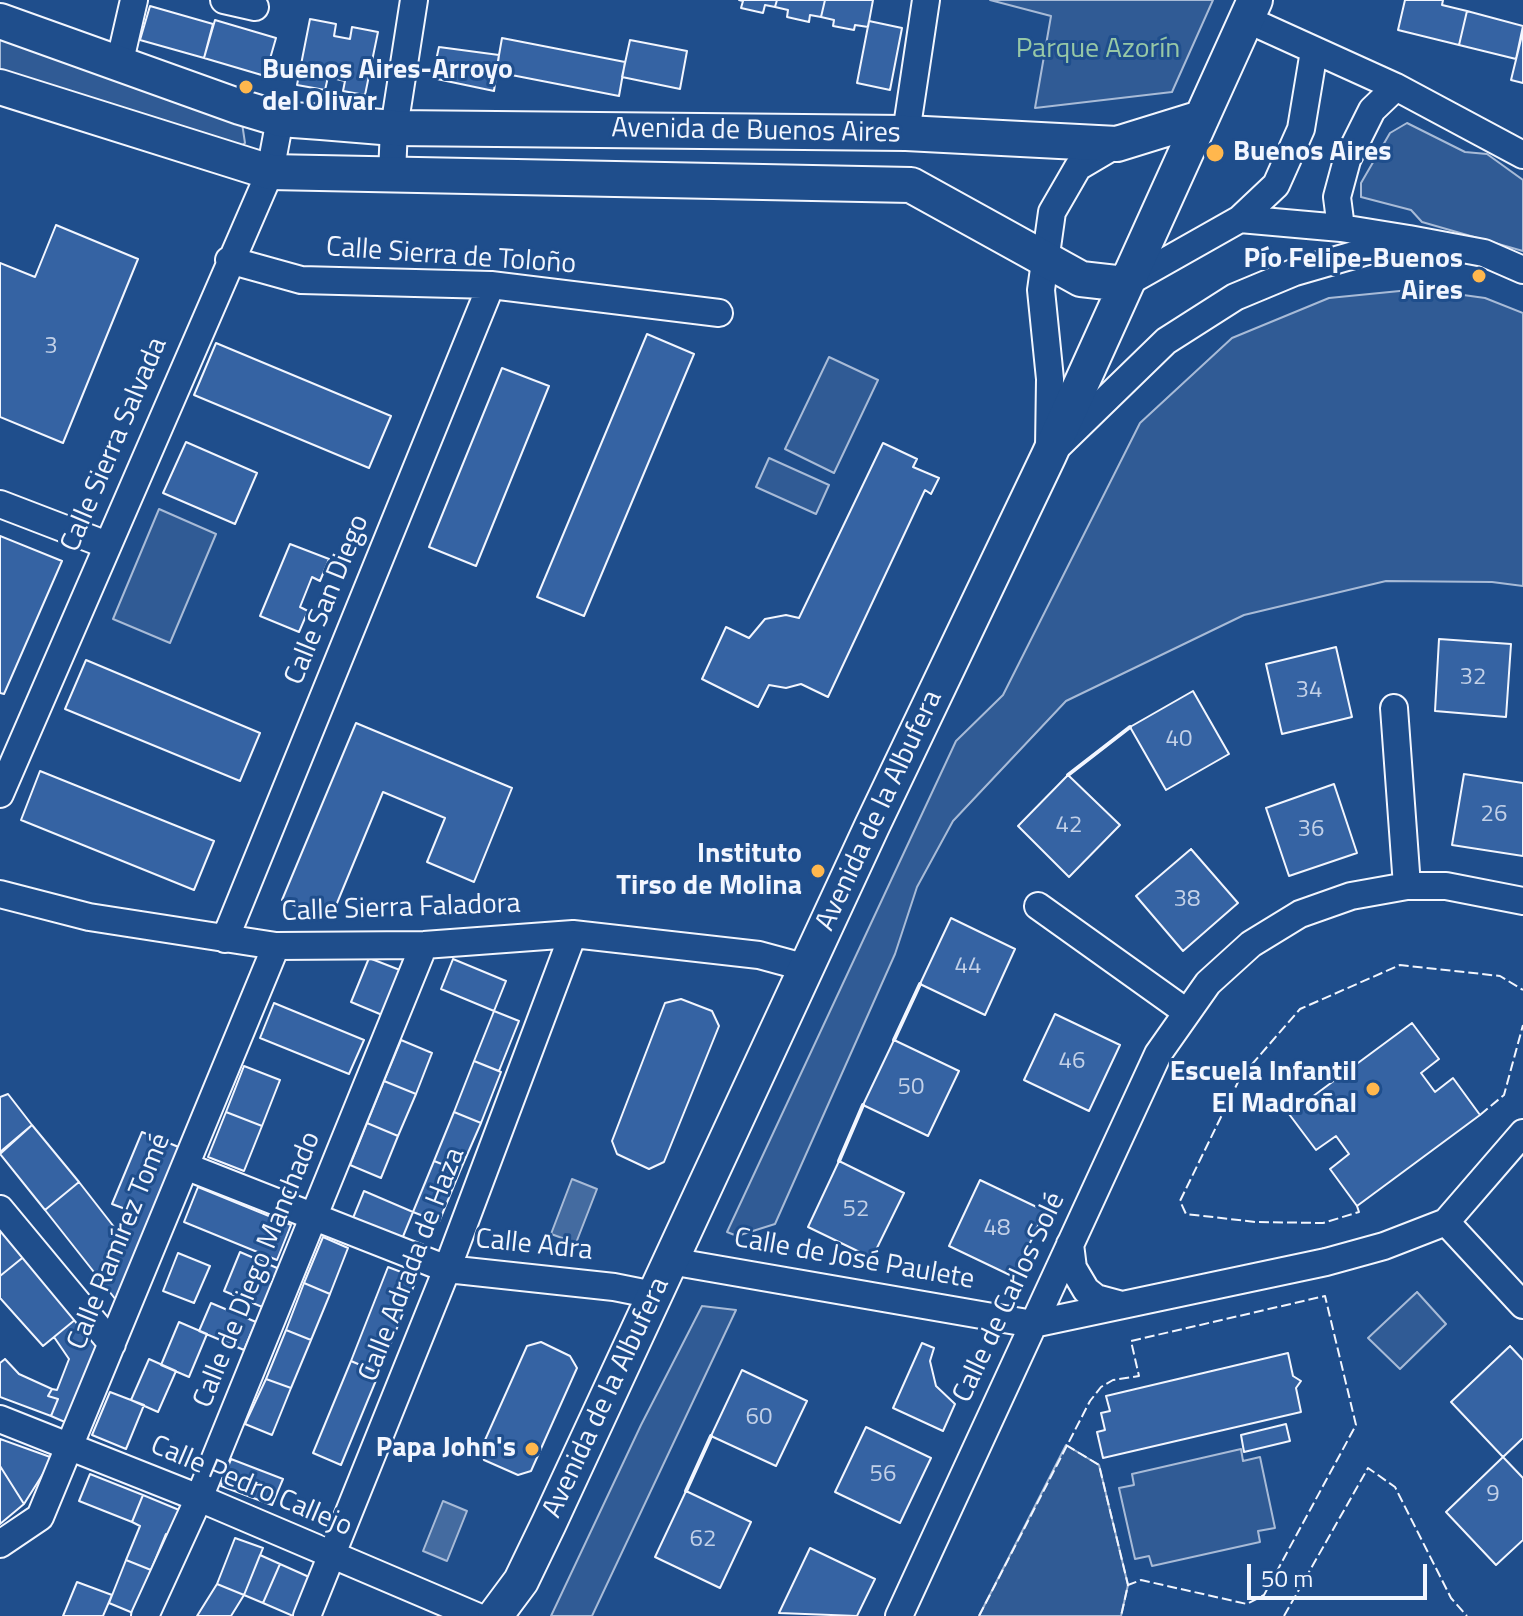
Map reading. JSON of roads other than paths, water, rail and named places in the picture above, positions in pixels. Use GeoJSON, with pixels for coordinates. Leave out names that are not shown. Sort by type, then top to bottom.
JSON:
{"type":"FeatureCollection","features":[{"type":"Feature","properties":{"kind":"main road","name":"Avenida de la Albufera"},"geometry":{"type":"LineString","coordinates":[[495,1616],[521,1581],[1049,455],[1251,10]]}},
{"type":"Feature","properties":{"kind":"main road","name":"Avenida de Buenos Aires"},"geometry":{"type":"LineString","coordinates":[[0,21],[280,119],[394,128],[906,133],[1117,144],[1201,118]]}},
{"type":"Feature","properties":{"kind":"main road","name":"Avenida de Buenos Aires"},"geometry":{"type":"LineString","coordinates":[[0,87],[270,172],[911,185],[1081,279],[1125,284]]}},
{"type":"Feature","properties":{"kind":"street"},"geometry":{"type":"LineString","coordinates":[[119,65],[134,0]]}},
{"type":"Feature","properties":{"kind":"street"},"geometry":{"type":"LineString","coordinates":[[224,0],[255,7]]}},
{"type":"Feature","properties":{"kind":"street"},"geometry":{"type":"LineString","coordinates":[[392,174],[394,128],[414,0]]}},
{"type":"Feature","properties":{"kind":"street"},"geometry":{"type":"LineString","coordinates":[[906,133],[926,0]]}},
{"type":"Feature","properties":{"kind":"street"},"geometry":{"type":"LineString","coordinates":[[1251,10],[1314,51],[1396,87],[1520,150]]}},
{"type":"Feature","properties":{"kind":"street"},"geometry":{"type":"LineString","coordinates":[[1125,284],[1240,219],[1276,185],[1301,129],[1314,51]]}},
{"type":"Feature","properties":{"kind":"street"},"geometry":{"type":"LineString","coordinates":[[1341,228],[1337,197],[1347,160],[1372,110],[1396,87]]}},
{"type":"Feature","properties":{"kind":"street","name":"Calle Sierra Salvada"},"geometry":{"type":"LineString","coordinates":[[0,794],[229,260],[270,172],[280,119]]}},
{"type":"Feature","properties":{"kind":"street","name":"Avenida de Buenos Aires"},"geometry":{"type":"LineString","coordinates":[[1049,455],[1050,379],[1041,290],[1052,212],[1078,167],[1117,144]]}},
{"type":"Feature","properties":{"kind":"street"},"geometry":{"type":"LineString","coordinates":[[1240,219],[1341,228],[1409,239],[1484,253],[1523,270]]}},
{"type":"Feature","properties":{"kind":"street"},"geometry":{"type":"LineString","coordinates":[[1049,455],[1166,341],[1235,297],[1295,272],[1409,239]]}},
{"type":"Feature","properties":{"kind":"street","name":"Calle Sierra de Toloño"},"geometry":{"type":"LineString","coordinates":[[229,260],[301,280],[491,285],[719,313]]}},
{"type":"Feature","properties":{"kind":"street","name":"Calle San Diego"},"geometry":{"type":"LineString","coordinates":[[225,939],[491,285]]}},
{"type":"Feature","properties":{"kind":"street"},"geometry":{"type":"LineString","coordinates":[[0,504],[107,545]]}},
{"type":"Feature","properties":{"kind":"street"},"geometry":{"type":"LineString","coordinates":[[1394,708],[1407,886]]}},
{"type":"Feature","properties":{"kind":"street","name":"Calle de Carlos Solé"},"geometry":{"type":"LineString","coordinates":[[899,1616],[1158,1054],[1185,1011],[1208,983],[1251,944],[1300,914],[1351,896],[1407,886],[1473,889],[1523,901]]}},
{"type":"Feature","properties":{"kind":"street","name":"Calle Sierra Faladora"},"geometry":{"type":"LineString","coordinates":[[0,894],[89,917],[276,946],[424,945],[573,934],[759,955],[807,968]]}},
{"type":"Feature","properties":{"kind":"street"},"geometry":{"type":"LineString","coordinates":[[1038,906],[1185,1011]]}},
{"type":"Feature","properties":{"kind":"street","name":"Calle Adrada de Haza"},"geometry":{"type":"LineString","coordinates":[[307,1616],[447,1269],[573,934]]}},
{"type":"Feature","properties":{"kind":"street","name":"Calle de Diego Manchado"},"geometry":{"type":"LineString","coordinates":[[145,1616],[199,1498],[424,945]]}},
{"type":"Feature","properties":{"kind":"street","name":"Calle Ramírez Tomé"},"geometry":{"type":"LineString","coordinates":[[0,1544],[40,1517],[72,1447],[276,946]]}},
{"type":"Feature","properties":{"kind":"street","name":"Calle de José Paulete"},"geometry":{"type":"LineString","coordinates":[[670,1261],[1033,1324],[1326,1262],[1384,1246],[1446,1222],[1523,1133]]}},
{"type":"Feature","properties":{"kind":"street","name":"Calle Adra"},"geometry":{"type":"LineString","coordinates":[[185,1166],[447,1269],[614,1287],[654,1295]]}},
{"type":"Feature","properties":{"kind":"street"},"geometry":{"type":"LineString","coordinates":[[0,1209],[112,1344]]}},
{"type":"Feature","properties":{"kind":"street"},"geometry":{"type":"LineString","coordinates":[[1446,1222],[1523,1305]]}},
{"type":"Feature","properties":{"kind":"street"},"geometry":{"type":"LineString","coordinates":[[1070,1244],[1073,1268],[1086,1290],[1096,1298],[1122,1305]]}},
{"type":"Feature","properties":{"kind":"street","name":"Calle Pedro Callejo"},"geometry":{"type":"LineString","coordinates":[[0,1419],[199,1498],[476,1616]]}},
{"type":"Feature","properties":{"kind":"place","name":"Buenos Aires-Arroyo del Olivar"},"geometry":{"type":"Point","coordinates":[246,87]}},
{"type":"Feature","properties":{"kind":"place","name":"Buenos Aires"},"geometry":{"type":"Point","coordinates":[1215,153]}},
{"type":"Feature","properties":{"kind":"place","name":"Pío Felipe-Buenos Aires"},"geometry":{"type":"Point","coordinates":[1479,276]}},
{"type":"Feature","properties":{"kind":"place","name":"Instituto Tirso de Molina"},"geometry":{"type":"Point","coordinates":[818,871]}},
{"type":"Feature","properties":{"kind":"place","name":"Escuela Infantil El Madroñal"},"geometry":{"type":"Point","coordinates":[1373,1089]}},
{"type":"Feature","properties":{"kind":"place","name":"Papa John's"},"geometry":{"type":"Point","coordinates":[532,1449]}},
{"type":"Feature","properties":{"kind":"park label","name":"Parque Azorín"},"geometry":{"type":"Point","coordinates":[1098,50]}}]}
